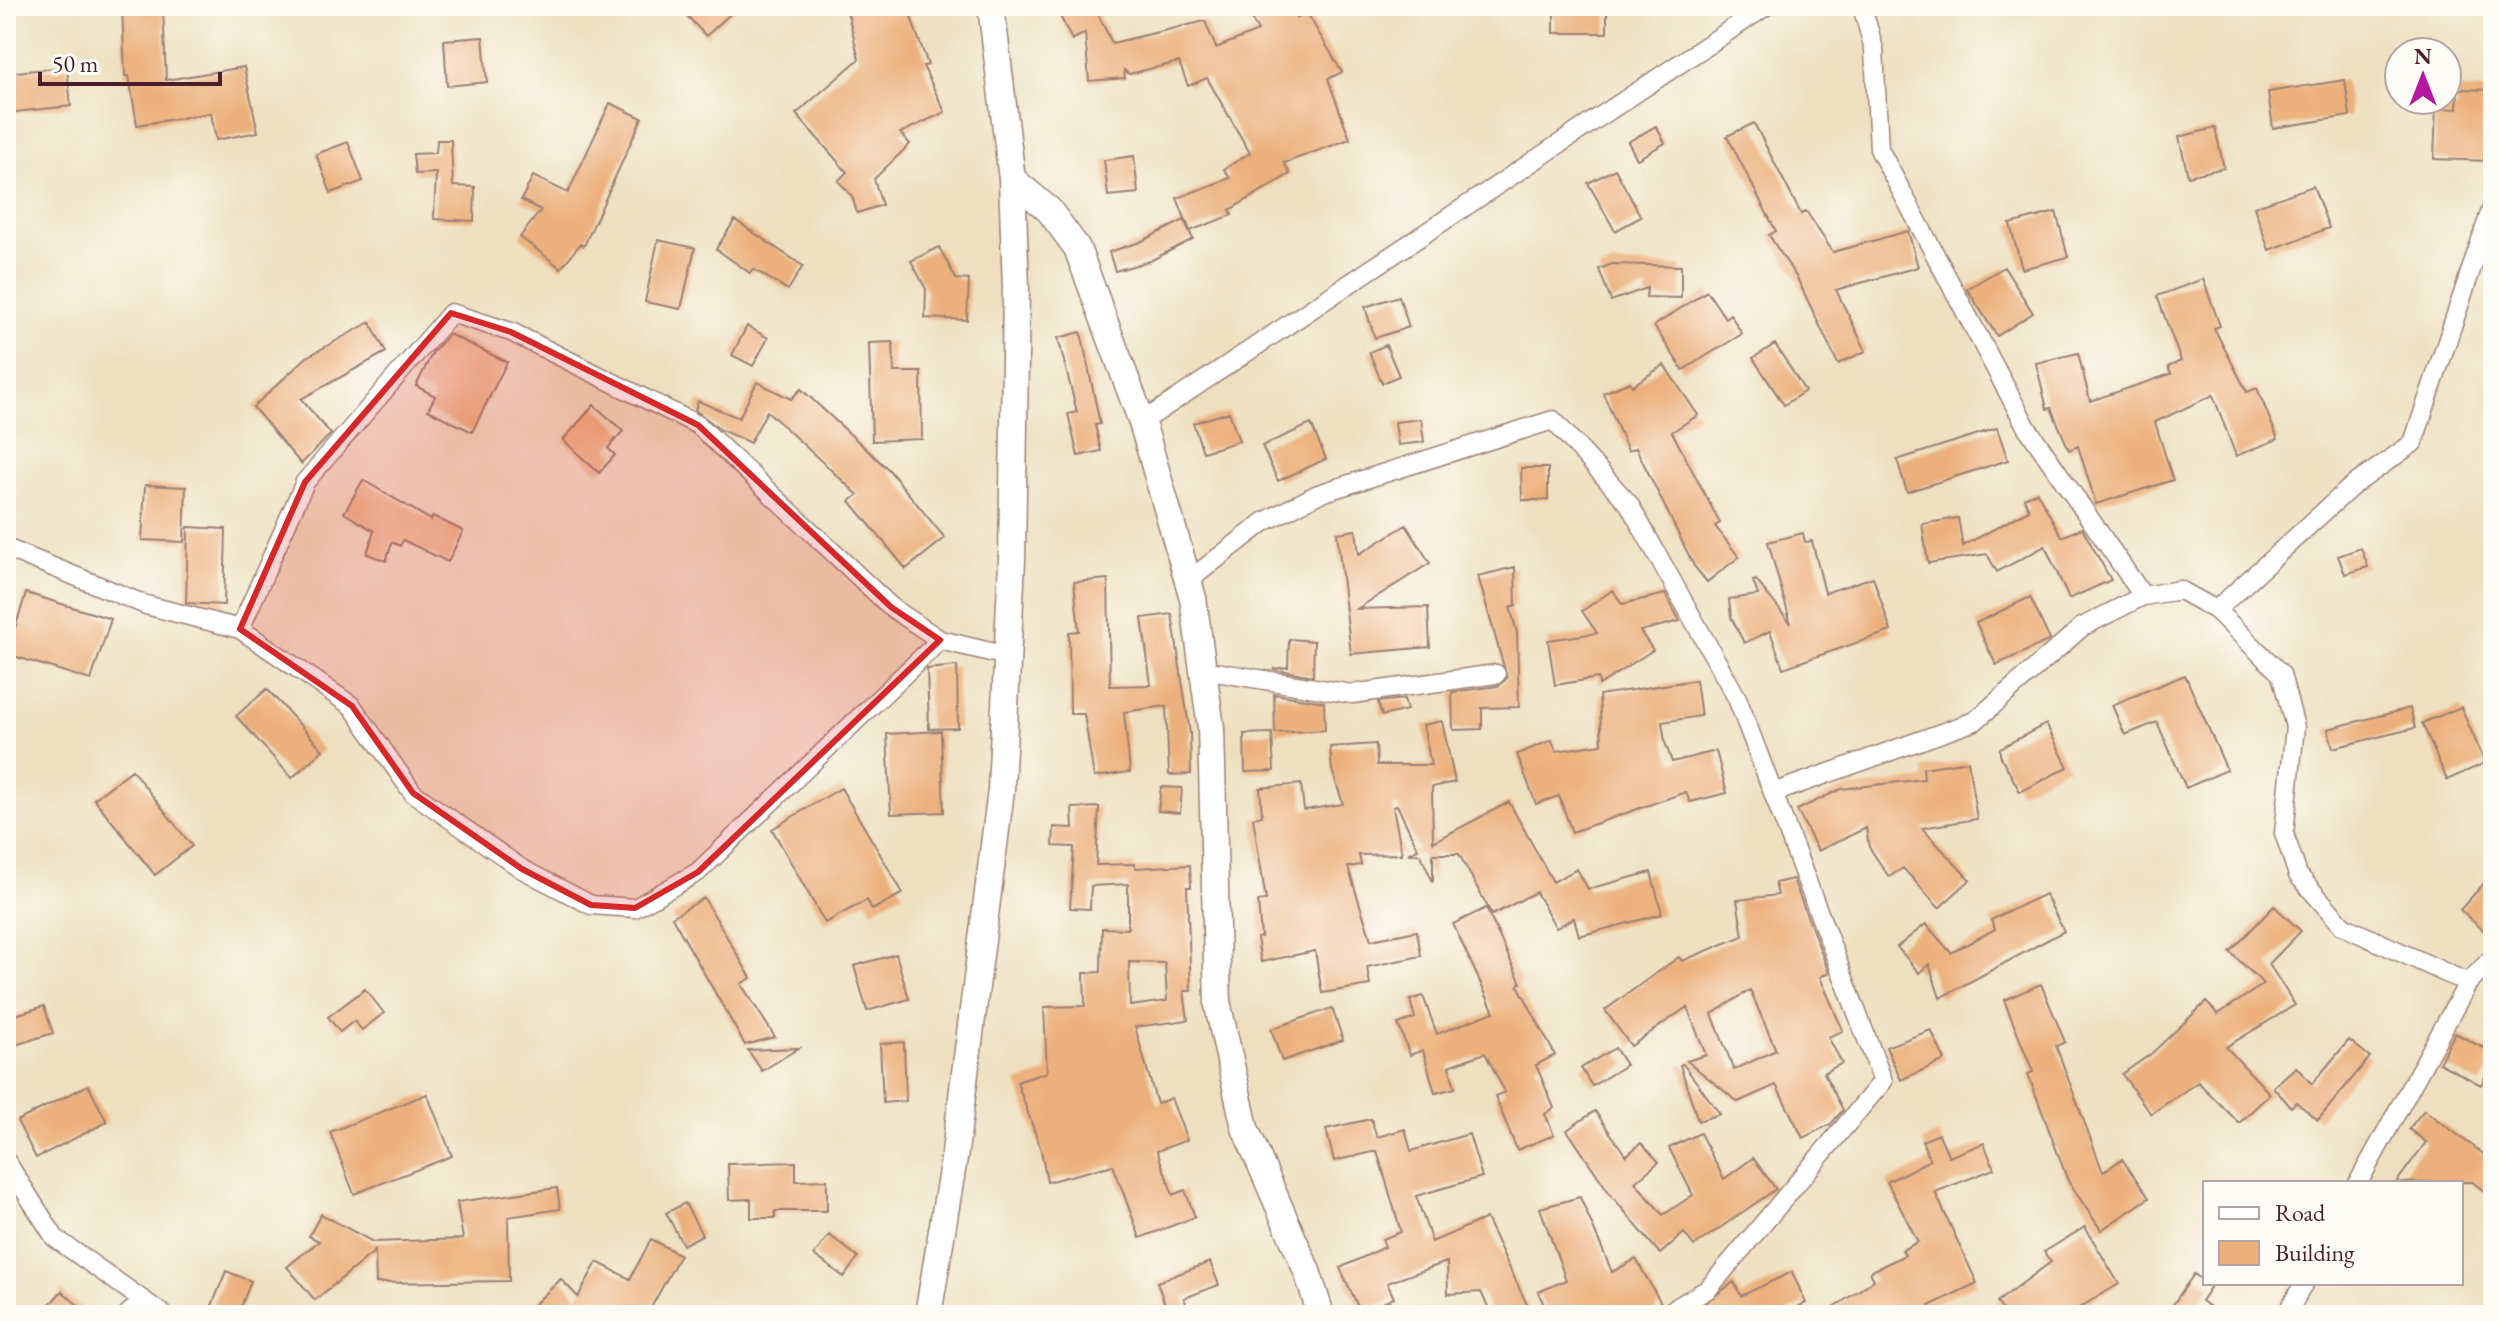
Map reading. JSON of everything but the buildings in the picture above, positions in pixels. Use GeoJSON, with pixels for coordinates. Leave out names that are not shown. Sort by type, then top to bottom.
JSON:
{"type":"FeatureCollection","features":[{"type":"Feature","properties":{"kind":"main road"},"geometry":{"type":"LineString","coordinates":[[928,1315],[955,1152],[1001,790],[1016,289],[1012,179],[991,6]]}},
{"type":"Feature","properties":{"kind":"main road"},"geometry":{"type":"LineString","coordinates":[[1012,179],[1049,210],[1077,248],[1142,422],[1193,598],[1211,728],[1218,1006],[1245,1128],[1307,1271],[1321,1315]]}},
{"type":"Feature","properties":{"kind":"street"},"geometry":{"type":"LineString","coordinates":[[1142,422],[1766,6]]}},
{"type":"Feature","properties":{"kind":"street"},"geometry":{"type":"LineString","coordinates":[[1862,6],[1868,18],[1874,49],[1879,149],[2026,426],[2143,596]]}},
{"type":"Feature","properties":{"kind":"street"},"geometry":{"type":"LineString","coordinates":[[2216,610],[2351,487],[2413,443],[2486,233],[2493,204]]}},
{"type":"Feature","properties":{"kind":"street"},"geometry":{"type":"LineString","coordinates":[[240,629],[305,482],[451,313],[511,332],[698,425],[891,607],[940,640],[1007,656]]}},
{"type":"Feature","properties":{"kind":"street"},"geometry":{"type":"LineString","coordinates":[[1188,581],[1264,522],[1318,494],[1553,420],[1629,504],[1737,698],[1883,1081],[1708,1289],[1664,1315]]}},
{"type":"Feature","properties":{"kind":"street"},"geometry":{"type":"LineString","coordinates":[[6,548],[146,605],[240,629],[352,706],[413,793],[522,869],[591,905],[635,908],[698,872],[940,640]]}},
{"type":"Feature","properties":{"kind":"street"},"geometry":{"type":"LineString","coordinates":[[1773,793],[1975,721],[2082,627],[2143,596],[2180,590],[2216,610],[2281,674],[2295,727],[2284,833],[2298,875],[2343,926],[2468,983]]}},
{"type":"Feature","properties":{"kind":"street"},"geometry":{"type":"LineString","coordinates":[[1203,670],[1352,694],[1496,674]]}},
{"type":"Feature","properties":{"kind":"street"},"geometry":{"type":"LineString","coordinates":[[2359,1181],[2468,983],[2493,957]]}},
{"type":"Feature","properties":{"kind":"street"},"geometry":{"type":"LineString","coordinates":[[6,1161],[55,1238],[164,1315]]}},
{"type":"Feature","properties":{"kind":"street"},"geometry":{"type":"LineString","coordinates":[[2286,1315],[2303,1285]]}},
{"type":"Feature","properties":{"kind":"street"},"geometry":{"type":"LineString","coordinates":[[127,1315],[143,1301]]}},
{"type":"Feature","properties":{"kind":"highlighted area"},"geometry":{"type":"Polygon","coordinates":[[[451,313],[511,332],[698,425],[891,607],[940,640],[698,872],[635,908],[591,905],[522,869],[413,793],[352,706],[240,629],[305,482],[451,313]]]}}]}
